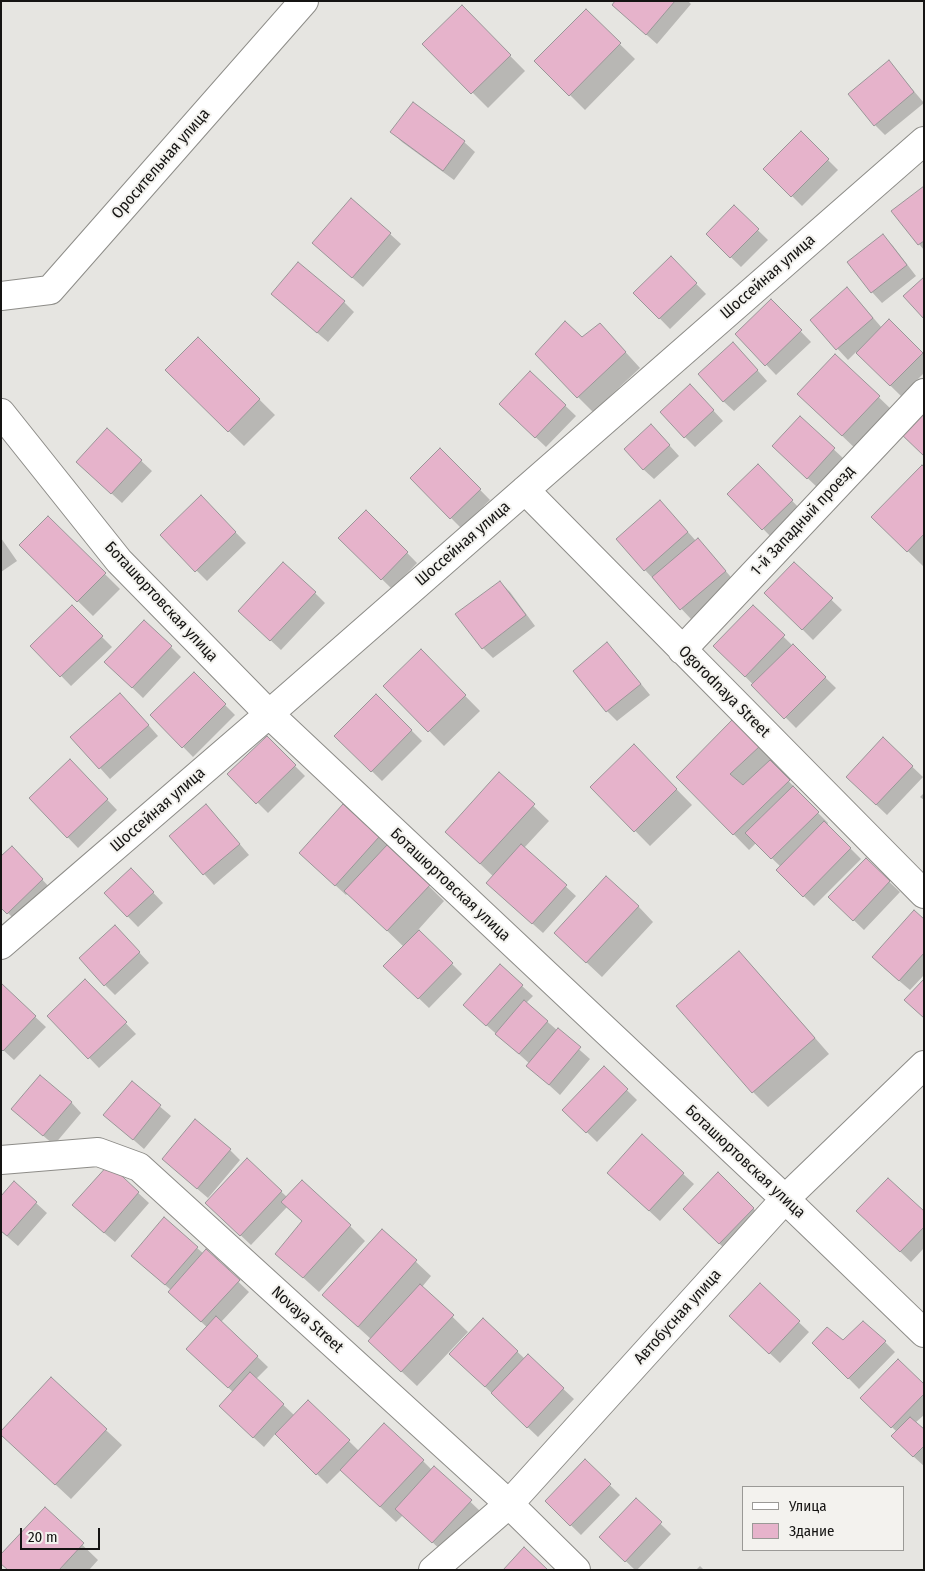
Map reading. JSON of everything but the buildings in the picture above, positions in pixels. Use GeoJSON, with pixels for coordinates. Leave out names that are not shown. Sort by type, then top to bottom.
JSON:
{"type":"FeatureCollection","features":[{"type":"Feature","properties":{"kind":"street","name":"Оросительная улица"},"geometry":{"type":"LineString","coordinates":[[1,296],[50,290],[304,1]]}},
{"type":"Feature","properties":{"kind":"street","name":"Шоссейная улица"},"geometry":{"type":"LineString","coordinates":[[1,945],[269,714],[924,141]]}},
{"type":"Feature","properties":{"kind":"street","name":"1-й Западный проезд"},"geometry":{"type":"LineString","coordinates":[[682,650],[924,393]]}},
{"type":"Feature","properties":{"kind":"street","name":"Боташюртовская улица"},"geometry":{"type":"LineString","coordinates":[[1,413],[119,561],[269,714],[785,1199],[924,1333]]}},
{"type":"Feature","properties":{"kind":"street","name":"Ogorodnaya Street"},"geometry":{"type":"LineString","coordinates":[[525,490],[924,894]]}},
{"type":"Feature","properties":{"kind":"street","name":"Автобусная улица"},"geometry":{"type":"LineString","coordinates":[[433,1570],[509,1504],[785,1199],[924,1066]]}},
{"type":"Feature","properties":{"kind":"street","name":"Novaya Street"},"geometry":{"type":"LineString","coordinates":[[1,1160],[98,1152],[139,1167],[509,1504],[576,1570]]}}]}
